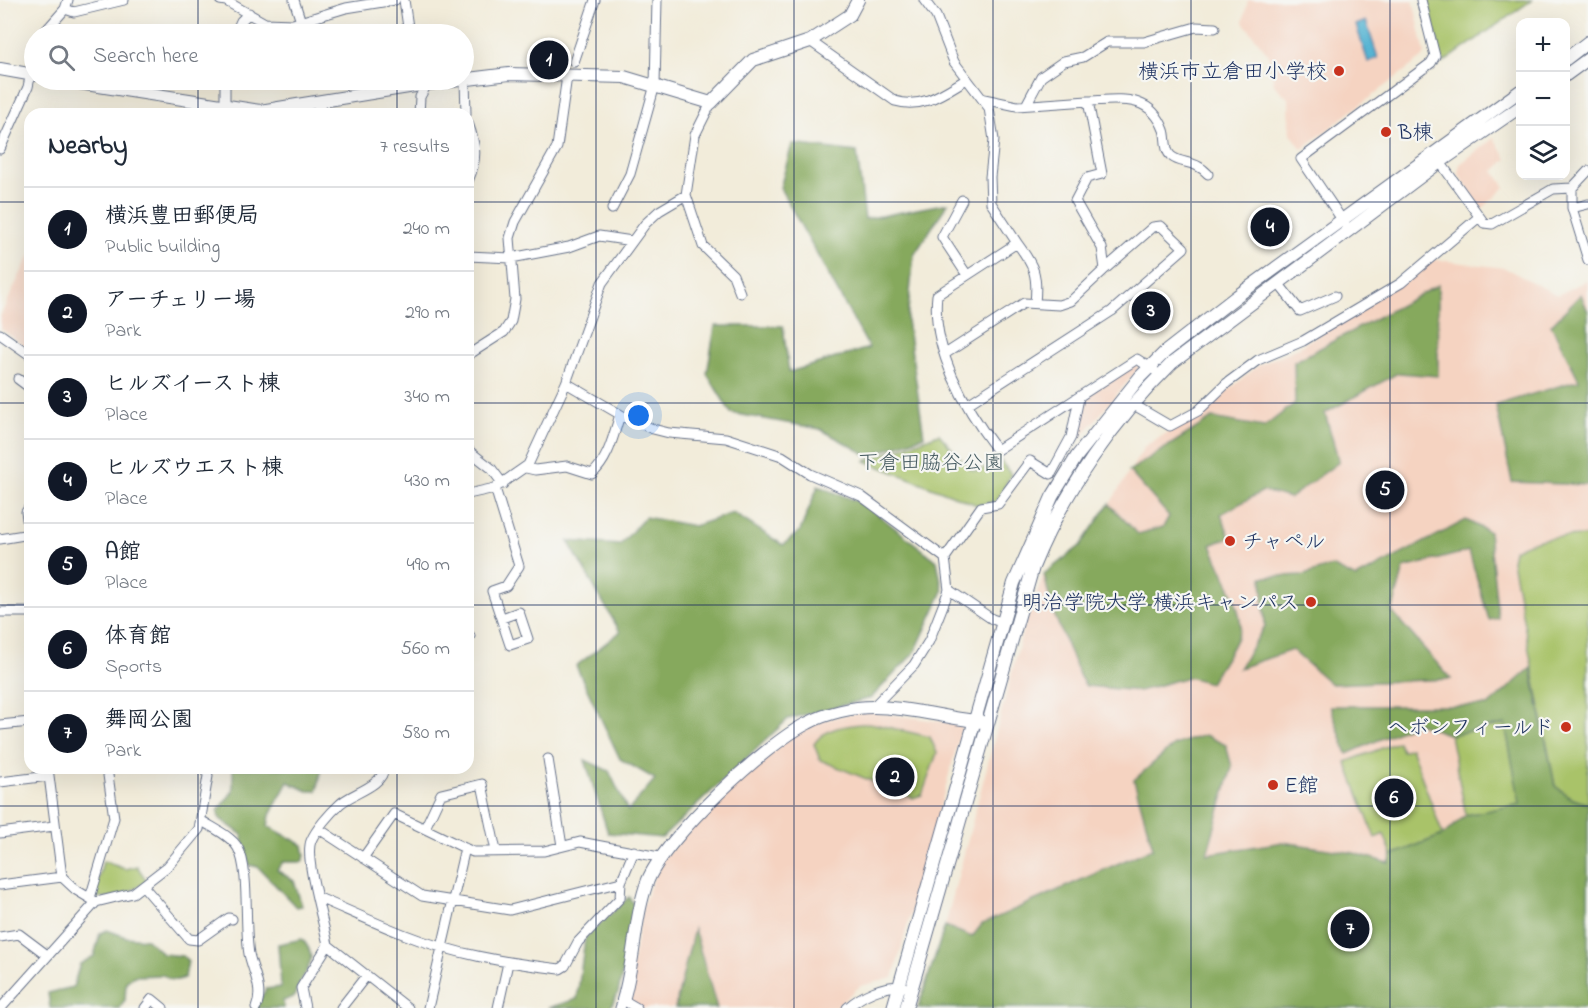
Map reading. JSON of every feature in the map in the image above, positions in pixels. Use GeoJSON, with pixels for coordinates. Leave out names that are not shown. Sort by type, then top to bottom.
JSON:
{"type":"FeatureCollection","features":[{"type":"Feature","properties":{"kind":"street"},"geometry":{"type":"LineString","coordinates":[[51,24],[66,4],[74,12],[124,0]]}},
{"type":"Feature","properties":{"kind":"street"},"geometry":{"type":"LineString","coordinates":[[220,0],[265,23],[302,22],[346,8],[395,0]]}},
{"type":"Feature","properties":{"kind":"street"},"geometry":{"type":"LineString","coordinates":[[294,0],[302,22]]}},
{"type":"Feature","properties":{"kind":"street"},"geometry":{"type":"LineString","coordinates":[[404,0],[408,24]]}},
{"type":"Feature","properties":{"kind":"street"},"geometry":{"type":"LineString","coordinates":[[574,62],[595,0]]}},
{"type":"Feature","properties":{"kind":"street"},"geometry":{"type":"LineString","coordinates":[[612,209],[630,174],[655,85],[657,0]]}},
{"type":"Feature","properties":{"kind":"street"},"geometry":{"type":"LineString","coordinates":[[740,292],[733,275],[703,246],[686,195],[695,135],[711,103],[753,60],[810,41],[850,15],[858,0]]}},
{"type":"Feature","properties":{"kind":"street"},"geometry":{"type":"LineString","coordinates":[[924,0],[936,16],[954,63],[989,108],[993,128],[989,189],[991,203],[1035,270],[1038,280],[1035,303]]}},
{"type":"Feature","properties":{"kind":"street"},"geometry":{"type":"LineString","coordinates":[[1350,231],[1301,159],[1431,63],[1435,56],[1421,0]]}},
{"type":"Feature","properties":{"kind":"street"},"geometry":{"type":"LineString","coordinates":[[240,24],[249,13]]}},
{"type":"Feature","properties":{"kind":"street"},"geometry":{"type":"LineString","coordinates":[[1026,105],[1041,77],[1064,61],[1083,57],[1107,42],[1144,42],[1196,27],[1215,28]]}},
{"type":"Feature","properties":{"kind":"street"},"geometry":{"type":"LineString","coordinates":[[810,41],[894,101],[901,103],[924,103],[965,80]]}},
{"type":"Feature","properties":{"kind":"street"},"geometry":{"type":"LineString","coordinates":[[1570,55],[1588,42]]}},
{"type":"Feature","properties":{"kind":"street"},"geometry":{"type":"LineString","coordinates":[[1570,72],[1588,58]]}},
{"type":"Feature","properties":{"kind":"street"},"geometry":{"type":"LineString","coordinates":[[0,69],[24,74]]}},
{"type":"Feature","properties":{"kind":"street"},"geometry":{"type":"LineString","coordinates":[[474,79],[509,74],[624,76],[711,103]]}},
{"type":"Feature","properties":{"kind":"street"},"geometry":{"type":"LineString","coordinates":[[474,351],[504,332],[512,321],[515,299],[510,238],[514,222],[557,147],[567,76]]}},
{"type":"Feature","properties":{"kind":"street"},"geometry":{"type":"LineString","coordinates":[[0,149],[27,90]]}},
{"type":"Feature","properties":{"kind":"street"},"geometry":{"type":"LineString","coordinates":[[116,90],[215,108]]}},
{"type":"Feature","properties":{"kind":"street"},"geometry":{"type":"LineString","coordinates":[[221,108],[224,90]]}},
{"type":"Feature","properties":{"kind":"street"},"geometry":{"type":"LineString","coordinates":[[320,108],[393,90]]}},
{"type":"Feature","properties":{"kind":"street"},"geometry":{"type":"LineString","coordinates":[[419,108],[423,90]]}},
{"type":"Feature","properties":{"kind":"street"},"geometry":{"type":"LineString","coordinates":[[465,90],[466,108]]}},
{"type":"Feature","properties":{"kind":"street"},"geometry":{"type":"LineString","coordinates":[[906,1008],[906,987],[981,722],[1044,540],[1090,462],[1134,405],[1156,371],[1350,231],[1516,95]]}},
{"type":"Feature","properties":{"kind":"street"},"geometry":{"type":"LineString","coordinates":[[984,99],[1026,105],[1136,100],[1147,107],[1164,129],[1167,151],[1172,158],[1199,165],[1208,174]]}},
{"type":"Feature","properties":{"kind":"street"},"geometry":{"type":"LineString","coordinates":[[1088,102],[1102,174],[1087,178],[1075,201],[1102,248],[1105,269]]}},
{"type":"Feature","properties":{"kind":"street"},"geometry":{"type":"LineString","coordinates":[[981,722],[1001,622],[1032,538],[1052,497],[1077,456],[1107,417],[1218,310],[1343,220],[1437,158],[1516,110]]}},
{"type":"Feature","properties":{"kind":"street"},"geometry":{"type":"LineString","coordinates":[[474,150],[476,159],[474,164]]}},
{"type":"Feature","properties":{"kind":"street"},"geometry":{"type":"LineString","coordinates":[[1437,158],[1484,223],[1492,224],[1553,189],[1572,188]]}},
{"type":"Feature","properties":{"kind":"street"},"geometry":{"type":"LineString","coordinates":[[1588,171],[1572,188],[1572,208],[1588,260]]}},
{"type":"Feature","properties":{"kind":"street"},"geometry":{"type":"LineString","coordinates":[[474,492],[499,486],[526,468],[567,383],[602,283],[632,241],[659,211],[686,195]]}},
{"type":"Feature","properties":{"kind":"street"},"geometry":{"type":"LineString","coordinates":[[962,200],[942,237],[967,275]]}},
{"type":"Feature","properties":{"kind":"street"},"geometry":{"type":"LineString","coordinates":[[1572,208],[1588,204]]}},
{"type":"Feature","properties":{"kind":"street"},"geometry":{"type":"LineString","coordinates":[[1134,405],[1170,426],[1198,411],[1227,383],[1258,360],[1303,341],[1401,283],[1479,217]]}},
{"type":"Feature","properties":{"kind":"street"},"geometry":{"type":"LineString","coordinates":[[945,354],[1024,303],[1059,305],[1071,301],[1153,227],[1161,226],[1184,248],[1112,311],[968,404]]}},
{"type":"Feature","properties":{"kind":"street"},"geometry":{"type":"LineString","coordinates":[[474,256],[511,258],[569,247],[599,236],[632,241]]}},
{"type":"Feature","properties":{"kind":"street"},"geometry":{"type":"LineString","coordinates":[[1017,243],[937,295],[934,314],[954,379],[982,430],[997,450],[1137,359],[1156,371]]}},
{"type":"Feature","properties":{"kind":"street"},"geometry":{"type":"LineString","coordinates":[[1278,283],[1300,311],[1335,296]]}},
{"type":"Feature","properties":{"kind":"street"},"geometry":{"type":"LineString","coordinates":[[0,334],[24,352]]}},
{"type":"Feature","properties":{"kind":"street"},"geometry":{"type":"LineString","coordinates":[[18,379],[24,384]]}},
{"type":"Feature","properties":{"kind":"street"},"geometry":{"type":"LineString","coordinates":[[567,383],[620,415],[669,433],[726,438],[782,456],[810,474],[861,496],[945,558]]}},
{"type":"Feature","properties":{"kind":"street"},"geometry":{"type":"LineString","coordinates":[[873,707],[914,665],[929,641],[950,590],[945,558],[981,507],[999,504],[1030,461],[1051,474],[1071,437],[1079,398]]}},
{"type":"Feature","properties":{"kind":"street"},"geometry":{"type":"LineString","coordinates":[[526,468],[535,470],[567,466],[592,474],[604,458],[620,415]]}},
{"type":"Feature","properties":{"kind":"street"},"geometry":{"type":"LineString","coordinates":[[474,455],[490,468],[499,486],[519,566],[506,586],[492,591],[502,618]]}},
{"type":"Feature","properties":{"kind":"street"},"geometry":{"type":"LineString","coordinates":[[0,539],[24,535]]}},
{"type":"Feature","properties":{"kind":"street"},"geometry":{"type":"LineString","coordinates":[[950,590],[992,619],[1001,622]]}},
{"type":"Feature","properties":{"kind":"street"},"geometry":{"type":"LineString","coordinates":[[0,612],[24,612]]}},
{"type":"Feature","properties":{"kind":"street"},"geometry":{"type":"LineString","coordinates":[[637,1008],[621,1004],[632,972],[642,897],[659,857],[710,802],[776,742],[810,721],[873,707],[981,722]]}},
{"type":"Feature","properties":{"kind":"street"},"geometry":{"type":"LineString","coordinates":[[0,725],[24,723]]}},
{"type":"Feature","properties":{"kind":"street"},"geometry":{"type":"LineString","coordinates":[[548,759],[562,846]]}},
{"type":"Feature","properties":{"kind":"street"},"geometry":{"type":"LineString","coordinates":[[0,782],[39,774]]}},
{"type":"Feature","properties":{"kind":"street"},"geometry":{"type":"LineString","coordinates":[[49,774],[62,877]]}},
{"type":"Feature","properties":{"kind":"street"},"geometry":{"type":"LineString","coordinates":[[1,1008],[93,900],[114,818],[108,774]]}},
{"type":"Feature","properties":{"kind":"street"},"geometry":{"type":"LineString","coordinates":[[0,885],[62,877],[93,900],[133,893],[144,887],[168,866],[199,829],[202,821],[206,774]]}},
{"type":"Feature","properties":{"kind":"street"},"geometry":{"type":"LineString","coordinates":[[382,774],[380,779],[346,799],[319,829],[310,841],[309,866],[319,898],[328,945],[408,1008]]}},
{"type":"Feature","properties":{"kind":"street"},"geometry":{"type":"LineString","coordinates":[[425,828],[441,794],[482,784],[496,851]]}},
{"type":"Feature","properties":{"kind":"street"},"geometry":{"type":"LineString","coordinates":[[363,858],[394,814],[473,852],[544,851],[580,842],[659,857]]}},
{"type":"Feature","properties":{"kind":"street"},"geometry":{"type":"LineString","coordinates":[[202,821],[233,841],[239,850],[249,953],[259,990],[256,1008]]}},
{"type":"Feature","properties":{"kind":"street"},"geometry":{"type":"LineString","coordinates":[[0,832],[54,826]]}},
{"type":"Feature","properties":{"kind":"street"},"geometry":{"type":"LineString","coordinates":[[319,829],[422,896],[510,910],[621,882]]}},
{"type":"Feature","properties":{"kind":"street"},"geometry":{"type":"LineString","coordinates":[[428,1008],[465,848]]}},
{"type":"Feature","properties":{"kind":"street"},"geometry":{"type":"LineString","coordinates":[[319,898],[404,935],[441,947],[508,963],[560,969],[565,966],[578,942],[620,898],[621,882],[634,851]]}},
{"type":"Feature","properties":{"kind":"street"},"geometry":{"type":"LineString","coordinates":[[144,887],[189,939],[198,940],[229,918],[232,919]]}},
{"type":"Feature","properties":{"kind":"street"},"geometry":{"type":"LineString","coordinates":[[0,937],[19,934],[47,955]]}},
{"type":"Feature","properties":{"kind":"street"},"geometry":{"type":"LineString","coordinates":[[305,1008],[301,988],[328,945]]}},
{"type":"Feature","properties":{"kind":"street"},"geometry":{"type":"LineString","coordinates":[[498,1008],[508,963]]}},
{"type":"Feature","properties":{"kind":"street"},"geometry":{"type":"LineString","coordinates":[[341,1008],[366,976]]}},
{"type":"Feature","properties":{"kind":"street"},"geometry":{"type":"LineString","coordinates":[[847,1008],[865,995],[888,986],[906,987]]}},
{"type":"Feature","properties":{"kind":"street"},"geometry":{"type":"LineString","coordinates":[[893,1008],[906,987]]}},
{"type":"Feature","properties":{"kind":"street"},"geometry":{"type":"LineString","coordinates":[[145,1008],[152,999],[163,1008]]}},
{"type":"Feature","properties":{"kind":"shaded area","name":"横浜市立倉田小学校"},"geometry":{"type":"Polygon","coordinates":[[[1248,0],[1413,0],[1425,53],[1423,57],[1302,149],[1290,132],[1289,99],[1274,85],[1269,55],[1243,22],[1248,0]]]}},
{"type":"Feature","properties":{"kind":"shaded area"},"geometry":{"type":"Polygon","coordinates":[[[1494,138],[1507,159],[1494,171],[1505,187],[1482,209],[1458,173],[1460,164],[1494,138]]]}},
{"type":"Feature","properties":{"kind":"shaded area","name":"明治学院大学 横浜キャンパス"},"geometry":{"type":"Polygon","coordinates":[[[1430,259],[1505,268],[1557,295],[1588,280],[1588,854],[981,941],[945,926],[1023,630],[1044,574],[1080,546],[1099,522],[1145,446],[1201,413],[1259,365],[1298,348],[1430,259]]]}},
{"type":"Feature","properties":{"kind":"shaded area"},"geometry":{"type":"Polygon","coordinates":[[[24,267],[24,346],[0,328],[0,317],[24,267]]]}},
{"type":"Feature","properties":{"kind":"shaded area"},"geometry":{"type":"Polygon","coordinates":[[[1135,365],[1139,368],[1081,437],[1079,435],[1084,405],[1091,393],[1135,365]]]}},
{"type":"Feature","properties":{"kind":"shaded area"},"geometry":{"type":"Polygon","coordinates":[[[870,712],[959,724],[962,727],[893,978],[860,986],[835,1008],[638,1008],[626,1000],[643,906],[660,862],[706,811],[788,739],[814,724],[840,716],[870,712]]]}},
{"type":"Feature","properties":{"kind":"green space"},"geometry":{"type":"Polygon","coordinates":[[[1428,0],[1532,0],[1443,63],[1428,0]]]}},
{"type":"Feature","properties":{"kind":"green space"},"geometry":{"type":"Polygon","coordinates":[[[792,144],[857,152],[865,219],[948,203],[914,255],[907,320],[924,436],[869,456],[820,429],[731,413],[707,374],[715,326],[783,326],[789,372],[869,348],[780,188],[792,144]]]}},
{"type":"Feature","properties":{"kind":"green space"},"geometry":{"type":"Polygon","coordinates":[[[1438,285],[1438,376],[1398,373],[1325,413],[1339,462],[1290,498],[1263,491],[1221,514],[1230,537],[1211,545],[1235,600],[1240,629],[1231,650],[1210,683],[1188,677],[1139,691],[1086,686],[1080,677],[1052,609],[1044,574],[1080,546],[1109,504],[1138,534],[1163,527],[1169,516],[1129,471],[1212,418],[1264,427],[1295,403],[1294,362],[1438,285]]]}},
{"type":"Feature","properties":{"kind":"green space"},"geometry":{"type":"Polygon","coordinates":[[[1581,294],[1588,312],[1588,485],[1512,482],[1496,405],[1579,380],[1551,325],[1581,294]]]}},
{"type":"Feature","properties":{"kind":"green space","name":"下倉田脇谷公園"},"geometry":{"type":"Polygon","coordinates":[[[939,434],[970,469],[979,471],[999,459],[1011,474],[997,501],[977,505],[865,461],[939,434]]]}},
{"type":"Feature","properties":{"kind":"green space"},"geometry":{"type":"Polygon","coordinates":[[[818,486],[864,504],[937,561],[943,591],[915,652],[871,698],[788,719],[662,838],[608,833],[585,760],[609,771],[628,811],[655,779],[620,759],[576,666],[620,632],[568,541],[620,545],[645,517],[694,526],[733,513],[783,545],[800,531],[818,486]]]}},
{"type":"Feature","properties":{"kind":"green space"},"geometry":{"type":"Polygon","coordinates":[[[1466,520],[1489,532],[1498,618],[1489,620],[1469,551],[1404,568],[1392,612],[1451,679],[1331,684],[1292,650],[1239,668],[1265,626],[1262,577],[1304,575],[1332,566],[1356,578],[1466,520]]]}},
{"type":"Feature","properties":{"kind":"green space","name":"ヘボンフィールド"},"geometry":{"type":"Polygon","coordinates":[[[1588,536],[1588,804],[1573,799],[1555,786],[1512,561],[1514,550],[1532,542],[1550,538],[1588,536]]]}},
{"type":"Feature","properties":{"kind":"green space"},"geometry":{"type":"Polygon","coordinates":[[[1531,668],[1555,786],[1573,799],[1588,804],[1588,1008],[918,1008],[945,926],[972,937],[982,924],[1153,848],[1134,780],[1174,745],[1205,735],[1226,745],[1232,767],[1207,854],[1283,842],[1354,853],[1389,863],[1392,855],[1443,835],[1466,815],[1520,804],[1505,724],[1450,735],[1417,723],[1347,754],[1330,706],[1488,706],[1531,668]]]}},
{"type":"Feature","properties":{"kind":"green space"},"geometry":{"type":"Polygon","coordinates":[[[870,723],[930,737],[937,753],[922,795],[913,798],[820,760],[814,744],[825,733],[839,728],[870,723]]]}},
{"type":"Feature","properties":{"kind":"green space"},"geometry":{"type":"Polygon","coordinates":[[[1505,724],[1521,804],[1466,815],[1450,735],[1505,724]]]}},
{"type":"Feature","properties":{"kind":"green space"},"geometry":{"type":"Polygon","coordinates":[[[1398,742],[1402,751],[1411,748],[1443,835],[1392,855],[1384,834],[1375,838],[1346,762],[1398,742]]]}},
{"type":"Feature","properties":{"kind":"green space"},"geometry":{"type":"Polygon","coordinates":[[[233,774],[321,774],[317,791],[308,791],[288,782],[270,815],[268,826],[303,845],[305,856],[302,862],[283,862],[277,870],[294,881],[302,906],[296,907],[258,867],[249,865],[242,835],[219,818],[218,811],[233,791],[233,774]]]}},
{"type":"Feature","properties":{"kind":"green space"},"geometry":{"type":"Polygon","coordinates":[[[103,861],[125,869],[137,866],[147,881],[114,897],[94,896],[103,861]]]}},
{"type":"Feature","properties":{"kind":"green space"},"geometry":{"type":"Polygon","coordinates":[[[629,897],[637,909],[618,993],[610,1008],[548,1008],[577,999],[585,938],[629,897]]]}},
{"type":"Feature","properties":{"kind":"green space"},"geometry":{"type":"Polygon","coordinates":[[[694,929],[717,1008],[675,1008],[694,929]]]}},
{"type":"Feature","properties":{"kind":"green space"},"geometry":{"type":"Polygon","coordinates":[[[107,930],[126,937],[147,939],[163,954],[183,956],[188,961],[185,977],[174,980],[163,975],[134,976],[126,982],[125,1000],[120,1008],[50,1008],[48,993],[73,987],[80,964],[94,956],[100,933],[107,930]]]}},
{"type":"Feature","properties":{"kind":"green space"},"geometry":{"type":"Polygon","coordinates":[[[302,939],[311,954],[311,961],[294,997],[283,1001],[284,1008],[255,1008],[266,989],[281,987],[278,944],[302,939]]]}},
{"type":"Feature","properties":{"kind":"water"},"geometry":{"type":"Polygon","coordinates":[[[1366,21],[1378,58],[1368,62],[1356,25],[1366,21]]]}},
{"type":"Feature","properties":{"kind":"place","name":"横浜豊田郵便局"},"geometry":{"type":"Point","coordinates":[549,60]}},
{"type":"Feature","properties":{"kind":"place","name":"横浜市立倉田小学校"},"geometry":{"type":"Point","coordinates":[1339,71]}},
{"type":"Feature","properties":{"kind":"place","name":"B棟"},"geometry":{"type":"Point","coordinates":[1386,132]}},
{"type":"Feature","properties":{"kind":"place","name":"ヒルズウエスト棟"},"geometry":{"type":"Point","coordinates":[1270,227]}},
{"type":"Feature","properties":{"kind":"place","name":"ヒルズイースト棟"},"geometry":{"type":"Point","coordinates":[1151,311]}},
{"type":"Feature","properties":{"kind":"place","name":"A館"},"geometry":{"type":"Point","coordinates":[1385,490]}},
{"type":"Feature","properties":{"kind":"place","name":"チャペル"},"geometry":{"type":"Point","coordinates":[1230,541]}},
{"type":"Feature","properties":{"kind":"place","name":"明治学院大学 横浜キャンパス"},"geometry":{"type":"Point","coordinates":[1311,602]}},
{"type":"Feature","properties":{"kind":"place","name":"ヘボンフィールド"},"geometry":{"type":"Point","coordinates":[1566,727]}},
{"type":"Feature","properties":{"kind":"place","name":"アーチェリー場"},"geometry":{"type":"Point","coordinates":[895,777]}},
{"type":"Feature","properties":{"kind":"place","name":"E館"},"geometry":{"type":"Point","coordinates":[1273,785]}},
{"type":"Feature","properties":{"kind":"place","name":"体育館"},"geometry":{"type":"Point","coordinates":[1394,798]}},
{"type":"Feature","properties":{"kind":"place","name":"舞岡公園"},"geometry":{"type":"Point","coordinates":[1350,929]}}]}
